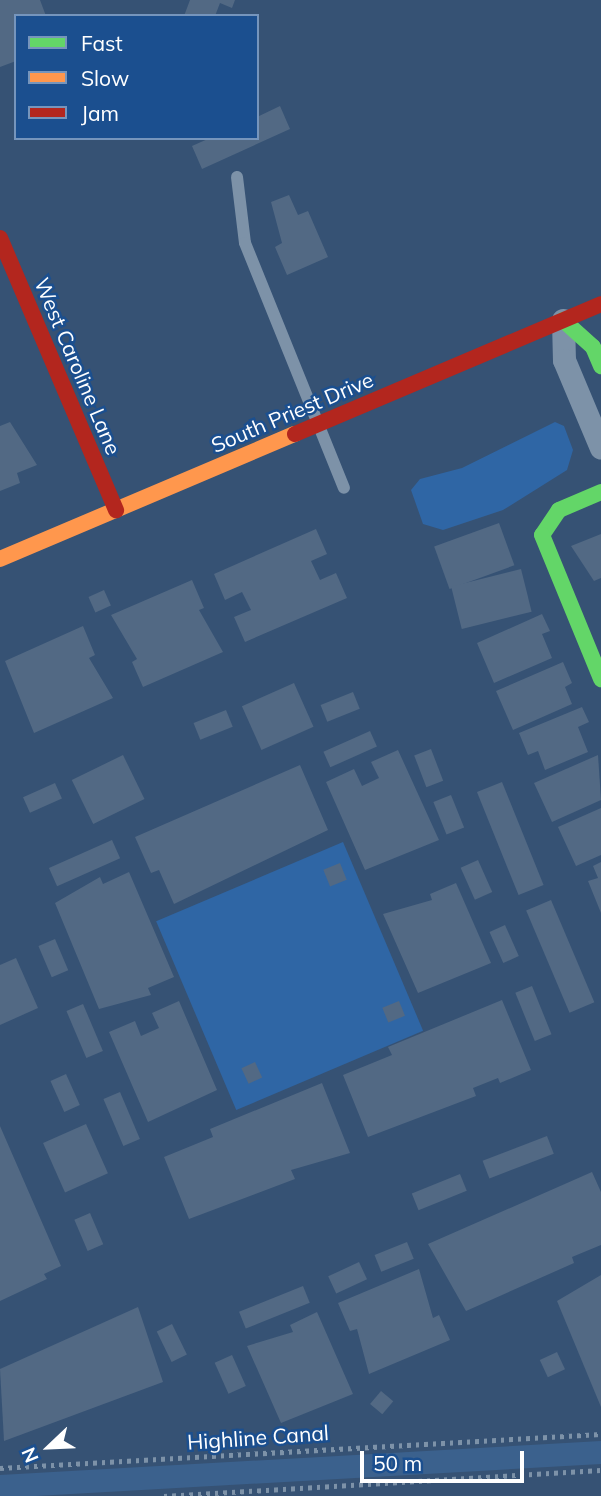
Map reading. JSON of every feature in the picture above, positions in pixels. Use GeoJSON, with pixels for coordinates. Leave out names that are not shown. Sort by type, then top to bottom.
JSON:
{"type":"FeatureCollection","features":[{"type":"Feature","properties":{"kind":"main road","name":"West Caroline Lane"},"geometry":{"type":"LineString","coordinates":[[0,238],[116,510]]}},
{"type":"Feature","properties":{"kind":"main road","name":"South Priest Drive"},"geometry":{"type":"LineString","coordinates":[[0,559],[601,304]]}},
{"type":"Feature","properties":{"kind":"main road"},"geometry":{"type":"LineString","coordinates":[[563,320],[593,347],[601,366]]}},
{"type":"Feature","properties":{"kind":"main road"},"geometry":{"type":"LineString","coordinates":[[601,492],[547,521],[546,553],[601,679]]}},
{"type":"Feature","properties":{"kind":"street"},"geometry":{"type":"LineString","coordinates":[[563,320],[565,360],[599,437]]}},
{"type":"Feature","properties":{"kind":"lane"},"geometry":{"type":"LineString","coordinates":[[237,177],[246,243],[344,488]]}},
{"type":"Feature","properties":{"kind":"path","name":"Highline Canal"},"geometry":{"type":"LineString","coordinates":[[0,1468],[601,1434]]}},
{"type":"Feature","properties":{"kind":"path"},"geometry":{"type":"LineString","coordinates":[[164,1496],[601,1470]]}},
{"type":"Feature","properties":{"kind":"shaded area"},"geometry":{"type":"Polygon","coordinates":[[[555,422],[564,426],[573,450],[567,470],[503,510],[443,530],[423,524],[411,490],[420,479],[462,468],[555,422]]]}},
{"type":"Feature","properties":{"kind":"shaded area"},"geometry":{"type":"Polygon","coordinates":[[[343,842],[423,1031],[236,1110],[156,921],[343,842]]]}},
{"type":"Feature","properties":{"kind":"building"},"geometry":{"type":"Polygon","coordinates":[[[0,0],[40,0],[45,14],[14,14],[14,62],[0,67],[0,0]]]}},
{"type":"Feature","properties":{"kind":"building"},"geometry":{"type":"Polygon","coordinates":[[[190,0],[235,0],[232,8],[220,3],[216,14],[185,14],[190,0]]]}},
{"type":"Feature","properties":{"kind":"building"},"geometry":{"type":"Polygon","coordinates":[[[280,106],[290,129],[202,169],[192,146],[206,140],[259,140],[259,116],[280,106]]]}},
{"type":"Feature","properties":{"kind":"building"},"geometry":{"type":"Polygon","coordinates":[[[289,195],[298,215],[308,211],[328,257],[287,275],[275,247],[282,243],[271,202],[289,195]]]}},
{"type":"Feature","properties":{"kind":"building"},"geometry":{"type":"Polygon","coordinates":[[[10,422],[37,465],[17,473],[20,483],[0,491],[0,426],[10,422]]]}},
{"type":"Feature","properties":{"kind":"building"},"geometry":{"type":"Polygon","coordinates":[[[499,523],[514,565],[450,589],[434,547],[499,523]]]}},
{"type":"Feature","properties":{"kind":"building"},"geometry":{"type":"Polygon","coordinates":[[[316,529],[327,554],[311,561],[320,580],[336,573],[347,598],[245,642],[234,617],[251,610],[242,592],[225,600],[214,574],[316,529]]]}},
{"type":"Feature","properties":{"kind":"building"},"geometry":{"type":"Polygon","coordinates":[[[601,534],[601,578],[594,581],[571,546],[601,534]]]}},
{"type":"Feature","properties":{"kind":"building"},"geometry":{"type":"Polygon","coordinates":[[[521,569],[532,612],[462,629],[451,586],[521,569]]]}},
{"type":"Feature","properties":{"kind":"building"},"geometry":{"type":"Polygon","coordinates":[[[192,580],[204,608],[199,610],[223,652],[143,687],[132,662],[137,659],[111,615],[192,580]]]}},
{"type":"Feature","properties":{"kind":"building"},"geometry":{"type":"Polygon","coordinates":[[[104,590],[111,606],[95,612],[88,597],[104,590]]]}},
{"type":"Feature","properties":{"kind":"building"},"geometry":{"type":"Polygon","coordinates":[[[542,614],[550,631],[542,634],[552,658],[494,683],[477,643],[542,614]]]}},
{"type":"Feature","properties":{"kind":"building"},"geometry":{"type":"Polygon","coordinates":[[[83,626],[95,655],[89,658],[113,698],[34,733],[5,661],[83,626]]]}},
{"type":"Feature","properties":{"kind":"building"},"geometry":{"type":"Polygon","coordinates":[[[563,662],[572,683],[565,687],[572,704],[513,730],[496,691],[563,662]]]}},
{"type":"Feature","properties":{"kind":"building"},"geometry":{"type":"Polygon","coordinates":[[[294,683],[314,727],[261,750],[242,706],[294,683]]]}},
{"type":"Feature","properties":{"kind":"building"},"geometry":{"type":"Polygon","coordinates":[[[353,692],[360,709],[327,722],[321,705],[353,692]]]}},
{"type":"Feature","properties":{"kind":"building"},"geometry":{"type":"Polygon","coordinates":[[[582,707],[589,722],[578,727],[588,752],[545,770],[538,751],[528,755],[519,733],[582,707]]]}},
{"type":"Feature","properties":{"kind":"building"},"geometry":{"type":"Polygon","coordinates":[[[226,710],[233,727],[200,740],[194,723],[226,710]]]}},
{"type":"Feature","properties":{"kind":"building"},"geometry":{"type":"Polygon","coordinates":[[[370,731],[377,747],[330,767],[323,752],[370,731]]]}},
{"type":"Feature","properties":{"kind":"building"},"geometry":{"type":"Polygon","coordinates":[[[431,749],[443,781],[426,787],[414,755],[431,749]]]}},
{"type":"Feature","properties":{"kind":"building"},"geometry":{"type":"Polygon","coordinates":[[[398,750],[439,840],[365,870],[326,782],[354,769],[362,786],[379,778],[371,762],[398,750]]]}},
{"type":"Feature","properties":{"kind":"building"},"geometry":{"type":"Polygon","coordinates":[[[123,755],[144,799],[93,824],[72,780],[123,755]]]}},
{"type":"Feature","properties":{"kind":"building"},"geometry":{"type":"Polygon","coordinates":[[[598,755],[601,800],[552,822],[534,783],[598,755]]]}},
{"type":"Feature","properties":{"kind":"building"},"geometry":{"type":"Polygon","coordinates":[[[300,765],[328,830],[174,904],[159,870],[151,873],[135,837],[300,765]]]}},
{"type":"Feature","properties":{"kind":"building"},"geometry":{"type":"Polygon","coordinates":[[[502,782],[544,885],[519,895],[477,792],[502,782]]]}},
{"type":"Feature","properties":{"kind":"building"},"geometry":{"type":"Polygon","coordinates":[[[55,783],[62,799],[30,813],[23,797],[55,783]]]}},
{"type":"Feature","properties":{"kind":"building"},"geometry":{"type":"Polygon","coordinates":[[[451,795],[464,827],[446,835],[433,802],[451,795]]]}},
{"type":"Feature","properties":{"kind":"building"},"geometry":{"type":"Polygon","coordinates":[[[601,808],[601,855],[576,866],[558,827],[601,808]]]}},
{"type":"Feature","properties":{"kind":"building"},"geometry":{"type":"Polygon","coordinates":[[[112,840],[120,858],[57,886],[49,868],[112,840]]]}},
{"type":"Feature","properties":{"kind":"building"},"geometry":{"type":"Polygon","coordinates":[[[478,860],[492,892],[475,900],[461,868],[478,860]]]}},
{"type":"Feature","properties":{"kind":"building"},"geometry":{"type":"Polygon","coordinates":[[[601,862],[601,913],[588,881],[598,878],[593,866],[601,862]]]}},
{"type":"Feature","properties":{"kind":"building"},"geometry":{"type":"Polygon","coordinates":[[[340,863],[347,880],[330,886],[323,870],[340,863]]]}},
{"type":"Feature","properties":{"kind":"building"},"geometry":{"type":"Polygon","coordinates":[[[129,872],[174,977],[148,988],[151,995],[99,1009],[55,903],[100,877],[103,884],[129,872]]]}},
{"type":"Feature","properties":{"kind":"building"},"geometry":{"type":"Polygon","coordinates":[[[456,883],[491,963],[418,993],[383,914],[432,900],[430,894],[456,883]]]}},
{"type":"Feature","properties":{"kind":"building"},"geometry":{"type":"Polygon","coordinates":[[[551,900],[594,1002],[570,1013],[526,911],[551,900]]]}},
{"type":"Feature","properties":{"kind":"building"},"geometry":{"type":"Polygon","coordinates":[[[505,925],[519,956],[503,963],[489,932],[505,925]]]}},
{"type":"Feature","properties":{"kind":"building"},"geometry":{"type":"Polygon","coordinates":[[[55,939],[68,970],[52,977],[38,946],[55,939]]]}},
{"type":"Feature","properties":{"kind":"building"},"geometry":{"type":"Polygon","coordinates":[[[16,958],[38,1008],[0,1025],[0,965],[16,958]]]}},
{"type":"Feature","properties":{"kind":"building"},"geometry":{"type":"Polygon","coordinates":[[[532,986],[551,1034],[535,1041],[515,993],[532,986]]]}},
{"type":"Feature","properties":{"kind":"building"},"geometry":{"type":"Polygon","coordinates":[[[502,1000],[531,1070],[500,1083],[498,1078],[473,1088],[476,1096],[368,1137],[343,1075],[392,1055],[388,1047],[502,1000]]]}},
{"type":"Feature","properties":{"kind":"building"},"geometry":{"type":"Polygon","coordinates":[[[179,1001],[217,1090],[148,1122],[109,1032],[135,1021],[141,1036],[159,1028],[152,1013],[179,1001]]]}},
{"type":"Feature","properties":{"kind":"building"},"geometry":{"type":"Polygon","coordinates":[[[399,1001],[405,1016],[388,1023],[382,1008],[399,1001]]]}},
{"type":"Feature","properties":{"kind":"building"},"geometry":{"type":"Polygon","coordinates":[[[83,1004],[103,1051],[86,1058],[66,1011],[83,1004]]]}},
{"type":"Feature","properties":{"kind":"building"},"geometry":{"type":"Polygon","coordinates":[[[255,1062],[262,1077],[249,1084],[241,1068],[255,1062]]]}},
{"type":"Feature","properties":{"kind":"building"},"geometry":{"type":"Polygon","coordinates":[[[66,1074],[80,1105],[64,1112],[50,1081],[66,1074]]]}},
{"type":"Feature","properties":{"kind":"building"},"geometry":{"type":"Polygon","coordinates":[[[322,1083],[350,1153],[291,1170],[295,1179],[189,1219],[164,1157],[213,1137],[210,1129],[322,1083]]]}},
{"type":"Feature","properties":{"kind":"building"},"geometry":{"type":"Polygon","coordinates":[[[120,1092],[140,1139],[123,1146],[103,1099],[120,1092]]]}},
{"type":"Feature","properties":{"kind":"building"},"geometry":{"type":"Polygon","coordinates":[[[86,1124],[108,1173],[65,1192],[43,1143],[86,1124]]]}},
{"type":"Feature","properties":{"kind":"building"},"geometry":{"type":"Polygon","coordinates":[[[0,1126],[61,1266],[44,1274],[47,1279],[0,1301],[0,1126]]]}},
{"type":"Feature","properties":{"kind":"building"},"geometry":{"type":"Polygon","coordinates":[[[547,1136],[554,1154],[489,1178],[483,1161],[547,1136]]]}},
{"type":"Feature","properties":{"kind":"building"},"geometry":{"type":"Polygon","coordinates":[[[592,1172],[601,1192],[601,1245],[572,1257],[574,1263],[466,1311],[428,1244],[592,1172]]]}},
{"type":"Feature","properties":{"kind":"building"},"geometry":{"type":"Polygon","coordinates":[[[460,1174],[467,1191],[419,1210],[412,1193],[460,1174]]]}},
{"type":"Feature","properties":{"kind":"building"},"geometry":{"type":"Polygon","coordinates":[[[90,1213],[103,1244],[88,1251],[74,1220],[90,1213]]]}},
{"type":"Feature","properties":{"kind":"building"},"geometry":{"type":"Polygon","coordinates":[[[407,1242],[414,1259],[381,1272],[375,1255],[407,1242]]]}},
{"type":"Feature","properties":{"kind":"building"},"geometry":{"type":"Polygon","coordinates":[[[359,1262],[367,1279],[336,1294],[328,1276],[359,1262]]]}},
{"type":"Feature","properties":{"kind":"building"},"geometry":{"type":"Polygon","coordinates":[[[419,1269],[433,1318],[439,1315],[450,1340],[369,1374],[357,1329],[350,1331],[338,1303],[419,1269]]]}},
{"type":"Feature","properties":{"kind":"building"},"geometry":{"type":"Polygon","coordinates":[[[601,1275],[601,1407],[557,1301],[601,1275]]]}},
{"type":"Feature","properties":{"kind":"building"},"geometry":{"type":"Polygon","coordinates":[[[303,1286],[310,1303],[246,1329],[239,1312],[303,1286]]]}},
{"type":"Feature","properties":{"kind":"building"},"geometry":{"type":"Polygon","coordinates":[[[138,1307],[163,1382],[4,1441],[0,1369],[138,1307]]]}},
{"type":"Feature","properties":{"kind":"building"},"geometry":{"type":"Polygon","coordinates":[[[317,1312],[353,1394],[281,1423],[247,1346],[293,1332],[290,1325],[317,1312]]]}},
{"type":"Feature","properties":{"kind":"building"},"geometry":{"type":"Polygon","coordinates":[[[172,1324],[187,1355],[172,1362],[157,1331],[172,1324]]]}},
{"type":"Feature","properties":{"kind":"building"},"geometry":{"type":"Polygon","coordinates":[[[557,1352],[565,1369],[548,1377],[540,1360],[557,1352]]]}},
{"type":"Feature","properties":{"kind":"building"},"geometry":{"type":"Polygon","coordinates":[[[232,1355],[246,1386],[228,1394],[215,1363],[232,1355]]]}},
{"type":"Feature","properties":{"kind":"building"},"geometry":{"type":"Polygon","coordinates":[[[381,1391],[393,1401],[382,1414],[370,1404],[381,1391]]]}},
{"type":"Feature","properties":{"kind":"waterway"},"geometry":{"type":"LineString","coordinates":[[0,1486],[601,1452]]}},
{"type":"Feature","properties":{"kind":"traffic: fast"},"geometry":{"type":"LineString","coordinates":[[563,320],[593,347],[601,366]]}},
{"type":"Feature","properties":{"kind":"traffic: fast"},"geometry":{"type":"LineString","coordinates":[[601,492],[559,510],[542,535],[601,679]]}},
{"type":"Feature","properties":{"kind":"traffic: slow"},"geometry":{"type":"LineString","coordinates":[[0,559],[295,434]]}},
{"type":"Feature","properties":{"kind":"traffic: jam"},"geometry":{"type":"LineString","coordinates":[[0,238],[116,510]]}},
{"type":"Feature","properties":{"kind":"traffic: jam"},"geometry":{"type":"LineString","coordinates":[[295,434],[601,304]]}}]}
